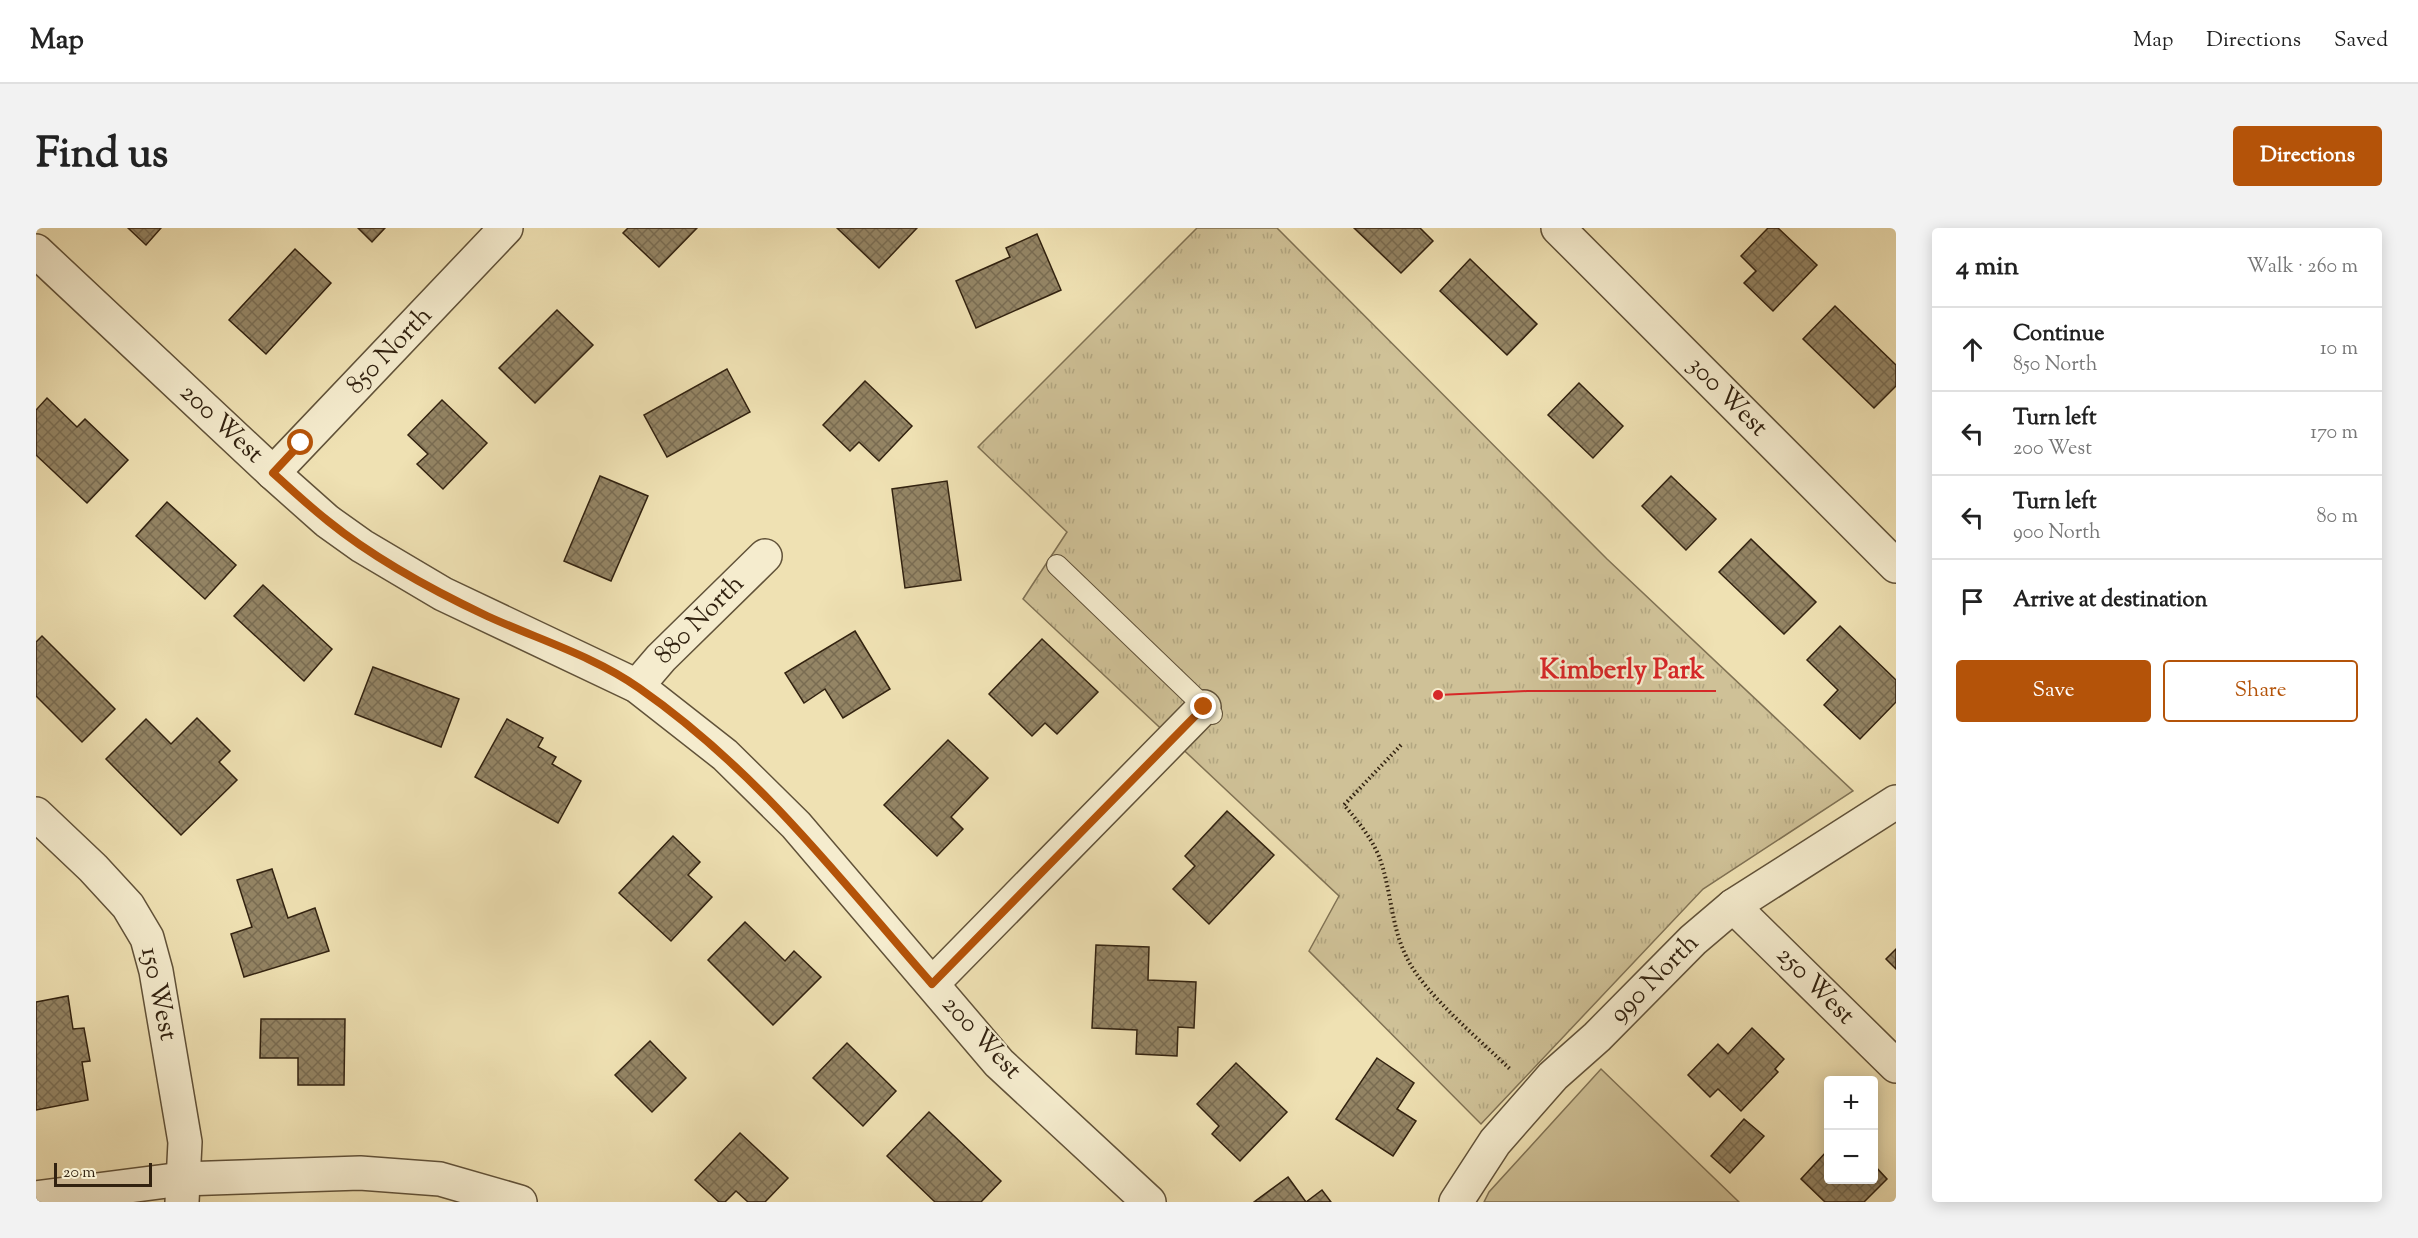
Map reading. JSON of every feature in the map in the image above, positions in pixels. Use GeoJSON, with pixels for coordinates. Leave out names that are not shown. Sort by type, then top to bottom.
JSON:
{"type":"FeatureCollection","features":[{"type":"Feature","properties":{"kind":"street","name":"850 North"},"geometry":{"type":"LineString","coordinates":[[273,473],[506,228]]}},
{"type":"Feature","properties":{"kind":"street","name":"300 West"},"geometry":{"type":"LineString","coordinates":[[1558,228],[1896,566]]}},
{"type":"Feature","properties":{"kind":"street","name":"200 West"},"geometry":{"type":"LineString","coordinates":[[36,251],[327,521],[395,567],[488,616],[565,650],[637,686],[694,730],[753,781],[796,825],[999,1063],[1149,1202]]}},
{"type":"Feature","properties":{"kind":"street","name":"880 North"},"geometry":{"type":"LineString","coordinates":[[637,686],[661,658],[765,556]]}},
{"type":"Feature","properties":{"kind":"street"},"geometry":{"type":"LineString","coordinates":[[932,984],[1210,712]]}},
{"type":"Feature","properties":{"kind":"street","name":"990 North"},"geometry":{"type":"LineString","coordinates":[[1456,1202],[1495,1142],[1553,1076],[1597,1037],[1693,940],[1733,906],[1896,802]]}},
{"type":"Feature","properties":{"kind":"street","name":"150 West"},"geometry":{"type":"LineString","coordinates":[[36,814],[128,906],[147,938],[156,971],[185,1142],[182,1190]]}},
{"type":"Feature","properties":{"kind":"street","name":"250 West"},"geometry":{"type":"LineString","coordinates":[[1733,906],[1896,1066]]}},
{"type":"Feature","properties":{"kind":"street"},"geometry":{"type":"LineString","coordinates":[[36,1198],[182,1190],[360,1173],[440,1179],[520,1202]]}},
{"type":"Feature","properties":{"kind":"lane"},"geometry":{"type":"LineString","coordinates":[[1057,565],[1210,712]]}},
{"type":"Feature","properties":{"kind":"path"},"geometry":{"type":"LineString","coordinates":[[1401,746],[1344,805],[1359,823],[1378,855],[1394,920],[1408,961],[1439,999],[1510,1070]]}},
{"type":"Feature","properties":{"kind":"green space"},"geometry":{"type":"Polygon","coordinates":[[[1197,228],[1277,228],[1607,559],[1853,791],[1703,889],[1481,1124],[1309,951],[1339,896],[1023,599],[1067,532],[978,447],[1197,228]]]}},
{"type":"Feature","properties":{"kind":"green space"},"geometry":{"type":"Polygon","coordinates":[[[1601,1069],[1739,1202],[1484,1202],[1489,1192],[1601,1069]]]}},
{"type":"Feature","properties":{"kind":"building"},"geometry":{"type":"Polygon","coordinates":[[[128,228],[161,228],[146,245],[128,228]]]}},
{"type":"Feature","properties":{"kind":"building"},"geometry":{"type":"Polygon","coordinates":[[[358,228],[385,228],[372,242],[358,228]]]}},
{"type":"Feature","properties":{"kind":"building"},"geometry":{"type":"Polygon","coordinates":[[[628,228],[697,228],[659,267],[623,233],[628,228]]]}},
{"type":"Feature","properties":{"kind":"building"},"geometry":{"type":"Polygon","coordinates":[[[837,228],[917,228],[879,268],[837,228]]]}},
{"type":"Feature","properties":{"kind":"building"},"geometry":{"type":"Polygon","coordinates":[[[1354,228],[1420,228],[1433,241],[1401,273],[1354,228]]]}},
{"type":"Feature","properties":{"kind":"building"},"geometry":{"type":"Polygon","coordinates":[[[1768,228],[1778,228],[1817,265],[1773,311],[1744,283],[1756,271],[1741,256],[1768,228]]]}},
{"type":"Feature","properties":{"kind":"building"},"geometry":{"type":"Polygon","coordinates":[[[1037,234],[1061,290],[976,328],[956,281],[1010,257],[1006,248],[1037,234]]]}},
{"type":"Feature","properties":{"kind":"building"},"geometry":{"type":"Polygon","coordinates":[[[295,249],[331,283],[266,354],[229,320],[295,249]]]}},
{"type":"Feature","properties":{"kind":"building"},"geometry":{"type":"Polygon","coordinates":[[[1470,259],[1537,324],[1507,355],[1440,291],[1470,259]]]}},
{"type":"Feature","properties":{"kind":"building"},"geometry":{"type":"Polygon","coordinates":[[[1835,306],[1896,365],[1896,386],[1874,408],[1803,339],[1835,306]]]}},
{"type":"Feature","properties":{"kind":"building"},"geometry":{"type":"Polygon","coordinates":[[[557,310],[593,345],[535,403],[499,368],[557,310]]]}},
{"type":"Feature","properties":{"kind":"building"},"geometry":{"type":"Polygon","coordinates":[[[727,369],[750,412],[667,457],[644,415],[727,369]]]}},
{"type":"Feature","properties":{"kind":"building"},"geometry":{"type":"Polygon","coordinates":[[[865,381],[912,426],[879,461],[859,442],[850,451],[823,425],[865,381]]]}},
{"type":"Feature","properties":{"kind":"building"},"geometry":{"type":"Polygon","coordinates":[[[1579,383],[1623,426],[1593,458],[1548,415],[1579,383]]]}},
{"type":"Feature","properties":{"kind":"building"},"geometry":{"type":"Polygon","coordinates":[[[47,398],[77,427],[85,419],[128,460],[87,503],[36,455],[36,410],[47,398]]]}},
{"type":"Feature","properties":{"kind":"building"},"geometry":{"type":"Polygon","coordinates":[[[442,400],[487,443],[443,489],[417,464],[428,454],[408,435],[442,400]]]}},
{"type":"Feature","properties":{"kind":"building"},"geometry":{"type":"Polygon","coordinates":[[[600,476],[648,496],[611,581],[564,561],[600,476]]]}},
{"type":"Feature","properties":{"kind":"building"},"geometry":{"type":"Polygon","coordinates":[[[1671,476],[1716,519],[1686,550],[1642,506],[1671,476]]]}},
{"type":"Feature","properties":{"kind":"building"},"geometry":{"type":"Polygon","coordinates":[[[947,481],[961,580],[905,588],[892,489],[947,481]]]}},
{"type":"Feature","properties":{"kind":"building"},"geometry":{"type":"Polygon","coordinates":[[[167,502],[236,565],[205,599],[136,536],[167,502]]]}},
{"type":"Feature","properties":{"kind":"building"},"geometry":{"type":"Polygon","coordinates":[[[1751,539],[1816,602],[1784,634],[1719,572],[1751,539]]]}},
{"type":"Feature","properties":{"kind":"building"},"geometry":{"type":"Polygon","coordinates":[[[263,585],[332,649],[304,681],[234,616],[263,585]]]}},
{"type":"Feature","properties":{"kind":"building"},"geometry":{"type":"Polygon","coordinates":[[[1840,626],[1896,680],[1896,702],[1860,739],[1824,705],[1838,690],[1807,660],[1840,626]]]}},
{"type":"Feature","properties":{"kind":"building"},"geometry":{"type":"Polygon","coordinates":[[[855,631],[890,689],[843,718],[825,689],[804,703],[785,673],[855,631]]]}},
{"type":"Feature","properties":{"kind":"building"},"geometry":{"type":"Polygon","coordinates":[[[42,636],[115,709],[82,742],[36,696],[36,642],[42,636]]]}},
{"type":"Feature","properties":{"kind":"building"},"geometry":{"type":"Polygon","coordinates":[[[1042,639],[1098,692],[1057,734],[1045,723],[1032,736],[989,694],[1042,639]]]}},
{"type":"Feature","properties":{"kind":"building"},"geometry":{"type":"Polygon","coordinates":[[[373,667],[459,699],[441,747],[355,714],[373,667]]]}},
{"type":"Feature","properties":{"kind":"building"},"geometry":{"type":"Polygon","coordinates":[[[197,718],[230,751],[219,762],[237,780],[181,835],[106,759],[146,719],[171,744],[197,718]]]}},
{"type":"Feature","properties":{"kind":"building"},"geometry":{"type":"Polygon","coordinates":[[[507,719],[543,738],[538,747],[556,757],[552,764],[581,781],[558,823],[475,777],[507,719]]]}},
{"type":"Feature","properties":{"kind":"building"},"geometry":{"type":"Polygon","coordinates":[[[948,740],[988,778],[951,817],[963,829],[937,856],[884,805],[948,740]]]}},
{"type":"Feature","properties":{"kind":"building"},"geometry":{"type":"Polygon","coordinates":[[[1227,811],[1274,855],[1209,924],[1173,889],[1195,866],[1185,856],[1227,811]]]}},
{"type":"Feature","properties":{"kind":"building"},"geometry":{"type":"Polygon","coordinates":[[[673,836],[700,862],[688,875],[712,897],[671,941],[619,893],[673,836]]]}},
{"type":"Feature","properties":{"kind":"building"},"geometry":{"type":"Polygon","coordinates":[[[272,869],[288,918],[315,908],[329,951],[244,977],[231,934],[252,927],[237,880],[272,869]]]}},
{"type":"Feature","properties":{"kind":"building"},"geometry":{"type":"Polygon","coordinates":[[[745,922],[785,961],[794,951],[821,977],[773,1025],[708,960],[745,922]]]}},
{"type":"Feature","properties":{"kind":"building"},"geometry":{"type":"Polygon","coordinates":[[[1096,945],[1149,947],[1148,980],[1196,982],[1194,1028],[1178,1027],[1177,1056],[1136,1054],[1137,1030],[1092,1028],[1096,945]]]}},
{"type":"Feature","properties":{"kind":"building"},"geometry":{"type":"Polygon","coordinates":[[[1896,949],[1896,969],[1886,959],[1896,949]]]}},
{"type":"Feature","properties":{"kind":"building"},"geometry":{"type":"Polygon","coordinates":[[[68,996],[73,1029],[84,1028],[90,1061],[82,1062],[88,1100],[36,1110],[36,1002],[68,996]]]}},
{"type":"Feature","properties":{"kind":"building"},"geometry":{"type":"Polygon","coordinates":[[[261,1019],[345,1019],[344,1085],[298,1085],[298,1058],[260,1058],[261,1019]]]}},
{"type":"Feature","properties":{"kind":"building"},"geometry":{"type":"Polygon","coordinates":[[[1752,1028],[1784,1059],[1775,1069],[1778,1072],[1741,1111],[1718,1089],[1710,1097],[1688,1075],[1718,1044],[1728,1054],[1752,1028]]]}},
{"type":"Feature","properties":{"kind":"building"},"geometry":{"type":"Polygon","coordinates":[[[650,1041],[686,1078],[652,1112],[615,1075],[650,1041]]]}},
{"type":"Feature","properties":{"kind":"building"},"geometry":{"type":"Polygon","coordinates":[[[847,1043],[896,1091],[863,1126],[813,1078],[847,1043]]]}},
{"type":"Feature","properties":{"kind":"building"},"geometry":{"type":"Polygon","coordinates":[[[1377,1058],[1414,1083],[1397,1109],[1416,1121],[1393,1156],[1336,1119],[1377,1058]]]}},
{"type":"Feature","properties":{"kind":"building"},"geometry":{"type":"Polygon","coordinates":[[[1236,1063],[1287,1112],[1240,1161],[1212,1134],[1219,1126],[1197,1104],[1236,1063]]]}},
{"type":"Feature","properties":{"kind":"building"},"geometry":{"type":"Polygon","coordinates":[[[929,1112],[1001,1181],[981,1202],[935,1202],[887,1156],[929,1112]]]}},
{"type":"Feature","properties":{"kind":"building"},"geometry":{"type":"Polygon","coordinates":[[[1744,1119],[1764,1136],[1730,1173],[1711,1156],[1744,1119]]]}},
{"type":"Feature","properties":{"kind":"building"},"geometry":{"type":"Polygon","coordinates":[[[740,1133],[788,1178],[765,1202],[748,1202],[736,1191],[725,1202],[719,1202],[695,1180],[740,1133]]]}},
{"type":"Feature","properties":{"kind":"building"},"geometry":{"type":"Polygon","coordinates":[[[1824,1154],[1824,1184],[1878,1184],[1878,1169],[1887,1179],[1864,1202],[1825,1202],[1801,1179],[1824,1154]]]}},
{"type":"Feature","properties":{"kind":"building"},"geometry":{"type":"Polygon","coordinates":[[[1288,1177],[1306,1202],[1254,1202],[1288,1177]]]}},
{"type":"Feature","properties":{"kind":"building"},"geometry":{"type":"Polygon","coordinates":[[[1322,1190],[1331,1202],[1306,1202],[1322,1190]]]}},
{"type":"Feature","properties":{"kind":"place","name":"Kimberly Park"},"geometry":{"type":"Point","coordinates":[1438,695]}},
{"type":"Feature","properties":{"kind":"route"},"geometry":{"type":"LineString","coordinates":[[301,443],[273,473],[327,521],[395,567],[443,594],[602,667],[637,686],[725,755],[753,781],[796,825],[932,984],[1204,707]]}}]}
